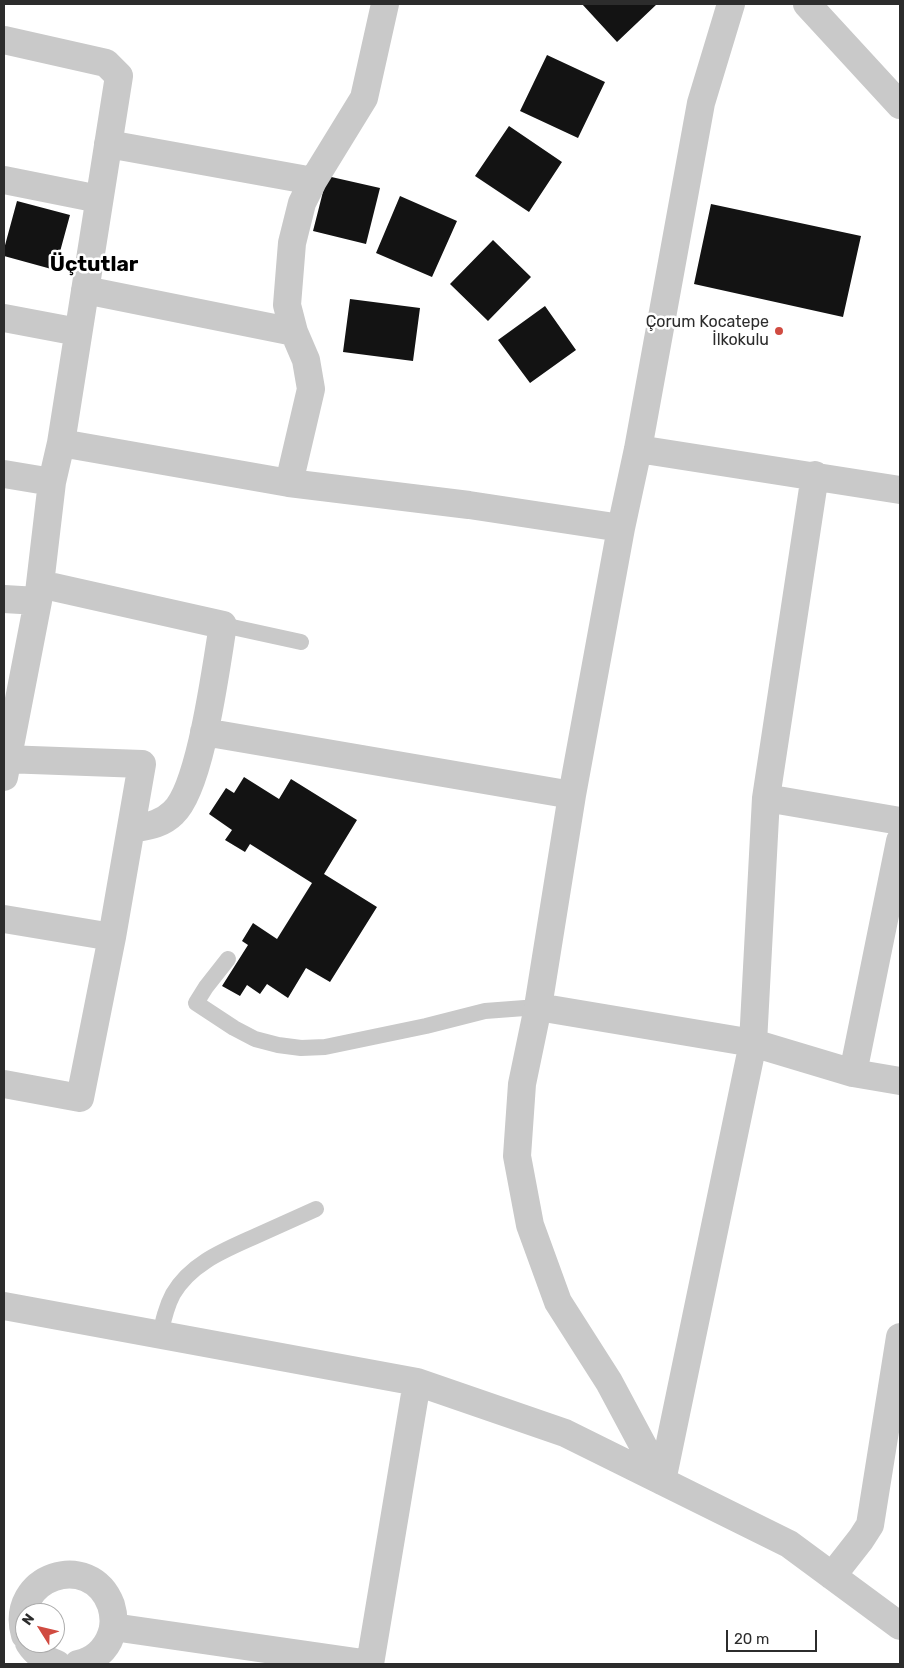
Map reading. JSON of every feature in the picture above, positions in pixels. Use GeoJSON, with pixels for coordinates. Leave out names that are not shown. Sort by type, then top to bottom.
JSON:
{"type":"FeatureCollection","features":[{"type":"Feature","properties":{"kind":"street"},"geometry":{"type":"LineString","coordinates":[[289,483],[311,389],[306,360],[294,332],[287,304],[292,243],[302,203],[313,181],[364,98],[385,4]]}},
{"type":"Feature","properties":{"kind":"street"},"geometry":{"type":"LineString","coordinates":[[662,1481],[609,1382],[558,1302],[530,1225],[517,1156],[522,1084],[538,1007],[572,795],[621,528],[638,449],[702,103],[731,4]]}},
{"type":"Feature","properties":{"kind":"street"},"geometry":{"type":"LineString","coordinates":[[807,4],[900,106]]}},
{"type":"Feature","properties":{"kind":"street"},"geometry":{"type":"LineString","coordinates":[[4,40],[106,63],[119,76],[60,443],[52,482],[39,593],[5,766],[142,764],[112,937],[80,1098],[4,1084]]}},
{"type":"Feature","properties":{"kind":"street"},"geometry":{"type":"LineString","coordinates":[[108,144],[313,181]]}},
{"type":"Feature","properties":{"kind":"street"},"geometry":{"type":"LineString","coordinates":[[4,180],[99,199]]}},
{"type":"Feature","properties":{"kind":"street"},"geometry":{"type":"LineString","coordinates":[[85,290],[294,332]]}},
{"type":"Feature","properties":{"kind":"street"},"geometry":{"type":"LineString","coordinates":[[4,318],[78,332]]}},
{"type":"Feature","properties":{"kind":"street"},"geometry":{"type":"LineString","coordinates":[[60,443],[289,483],[469,505],[621,528]]}},
{"type":"Feature","properties":{"kind":"street"},"geometry":{"type":"LineString","coordinates":[[638,449],[815,475],[900,490]]}},
{"type":"Feature","properties":{"kind":"street"},"geometry":{"type":"LineString","coordinates":[[4,474],[52,482]]}},
{"type":"Feature","properties":{"kind":"street"},"geometry":{"type":"LineString","coordinates":[[662,1481],[753,1043],[766,798],[815,475]]}},
{"type":"Feature","properties":{"kind":"street"},"geometry":{"type":"LineString","coordinates":[[4,599],[39,593],[223,625],[204,732],[190,785],[184,800],[174,812],[156,825],[131,828]]}},
{"type":"Feature","properties":{"kind":"street"},"geometry":{"type":"LineString","coordinates":[[204,732],[572,795]]}},
{"type":"Feature","properties":{"kind":"street"},"geometry":{"type":"LineString","coordinates":[[766,798],[900,821]]}},
{"type":"Feature","properties":{"kind":"street"},"geometry":{"type":"LineString","coordinates":[[853,1073],[900,841]]}},
{"type":"Feature","properties":{"kind":"street"},"geometry":{"type":"LineString","coordinates":[[4,919],[112,937]]}},
{"type":"Feature","properties":{"kind":"street"},"geometry":{"type":"LineString","coordinates":[[538,1007],[753,1043],[853,1073],[900,1081]]}},
{"type":"Feature","properties":{"kind":"street"},"geometry":{"type":"LineString","coordinates":[[4,1306],[417,1382],[565,1433],[789,1544],[900,1626]]}},
{"type":"Feature","properties":{"kind":"street"},"geometry":{"type":"LineString","coordinates":[[832,1576],[862,1539],[870,1525],[896,1383],[900,1337]]}},
{"type":"Feature","properties":{"kind":"street"},"geometry":{"type":"LineString","coordinates":[[113,1627],[370,1664],[417,1382]]}},
{"type":"Feature","properties":{"kind":"street"},"geometry":{"type":"LineString","coordinates":[[26,1603],[30,1595],[42,1582],[58,1575],[76,1575],[93,1581],[105,1593],[112,1610],[113,1627],[111,1635],[103,1649],[90,1660],[78,1664]]}},
{"type":"Feature","properties":{"kind":"street"},"geometry":{"type":"LineString","coordinates":[[36,1653],[42,1658],[57,1664]]}},
{"type":"Feature","properties":{"kind":"lane"},"geometry":{"type":"LineString","coordinates":[[223,625],[301,642]]}},
{"type":"Feature","properties":{"kind":"lane"},"geometry":{"type":"LineString","coordinates":[[228,959],[196,1003],[234,1028],[255,1039],[278,1045],[301,1048],[325,1047],[426,1026],[485,1011],[538,1007]]}},
{"type":"Feature","properties":{"kind":"lane"},"geometry":{"type":"LineString","coordinates":[[160,1335],[172,1295],[180,1284],[198,1267],[223,1251],[316,1209]]}},
{"type":"Feature","properties":{"kind":"building"},"geometry":{"type":"Polygon","coordinates":[[[582,4],[657,4],[617,42],[582,4]]]}},
{"type":"Feature","properties":{"kind":"building"},"geometry":{"type":"Polygon","coordinates":[[[547,55],[605,82],[578,138],[520,111],[547,55]]]}},
{"type":"Feature","properties":{"kind":"building"},"geometry":{"type":"Polygon","coordinates":[[[509,126],[562,162],[529,212],[475,176],[509,126]]]}},
{"type":"Feature","properties":{"kind":"building"},"geometry":{"type":"Polygon","coordinates":[[[327,176],[380,188],[366,244],[313,231],[327,176]]]}},
{"type":"Feature","properties":{"kind":"building"},"geometry":{"type":"Polygon","coordinates":[[[400,196],[457,221],[432,277],[376,253],[400,196]]]}},
{"type":"Feature","properties":{"kind":"building"},"geometry":{"type":"Polygon","coordinates":[[[17,201],[70,215],[55,270],[4,256],[4,249],[17,201]]]}},
{"type":"Feature","properties":{"kind":"building"},"geometry":{"type":"Polygon","coordinates":[[[711,204],[861,236],[843,317],[694,284],[711,204]]]}},
{"type":"Feature","properties":{"kind":"building"},"geometry":{"type":"Polygon","coordinates":[[[493,240],[531,277],[488,321],[450,284],[493,240]]]}},
{"type":"Feature","properties":{"kind":"building"},"geometry":{"type":"Polygon","coordinates":[[[350,299],[420,308],[413,361],[343,352],[350,299]]]}},
{"type":"Feature","properties":{"kind":"building"},"geometry":{"type":"Polygon","coordinates":[[[545,306],[576,350],[530,383],[498,340],[545,306]]]}},
{"type":"Feature","properties":{"kind":"building"},"geometry":{"type":"Polygon","coordinates":[[[244,777],[279,799],[291,779],[357,820],[324,874],[377,907],[330,982],[306,968],[288,998],[267,984],[260,994],[247,985],[240,996],[222,986],[248,945],[242,941],[253,923],[277,939],[312,883],[250,844],[245,852],[225,840],[232,830],[209,814],[226,788],[234,793],[244,777]]]}},
{"type":"Feature","properties":{"kind":"place","name":"Çorum Kocatepe İlkokulu"},"geometry":{"type":"Point","coordinates":[779,331]}},
{"type":"Feature","properties":{"kind":"district","name":"Üçtutlar"},"geometry":{"type":"Point","coordinates":[94,265]}}]}
